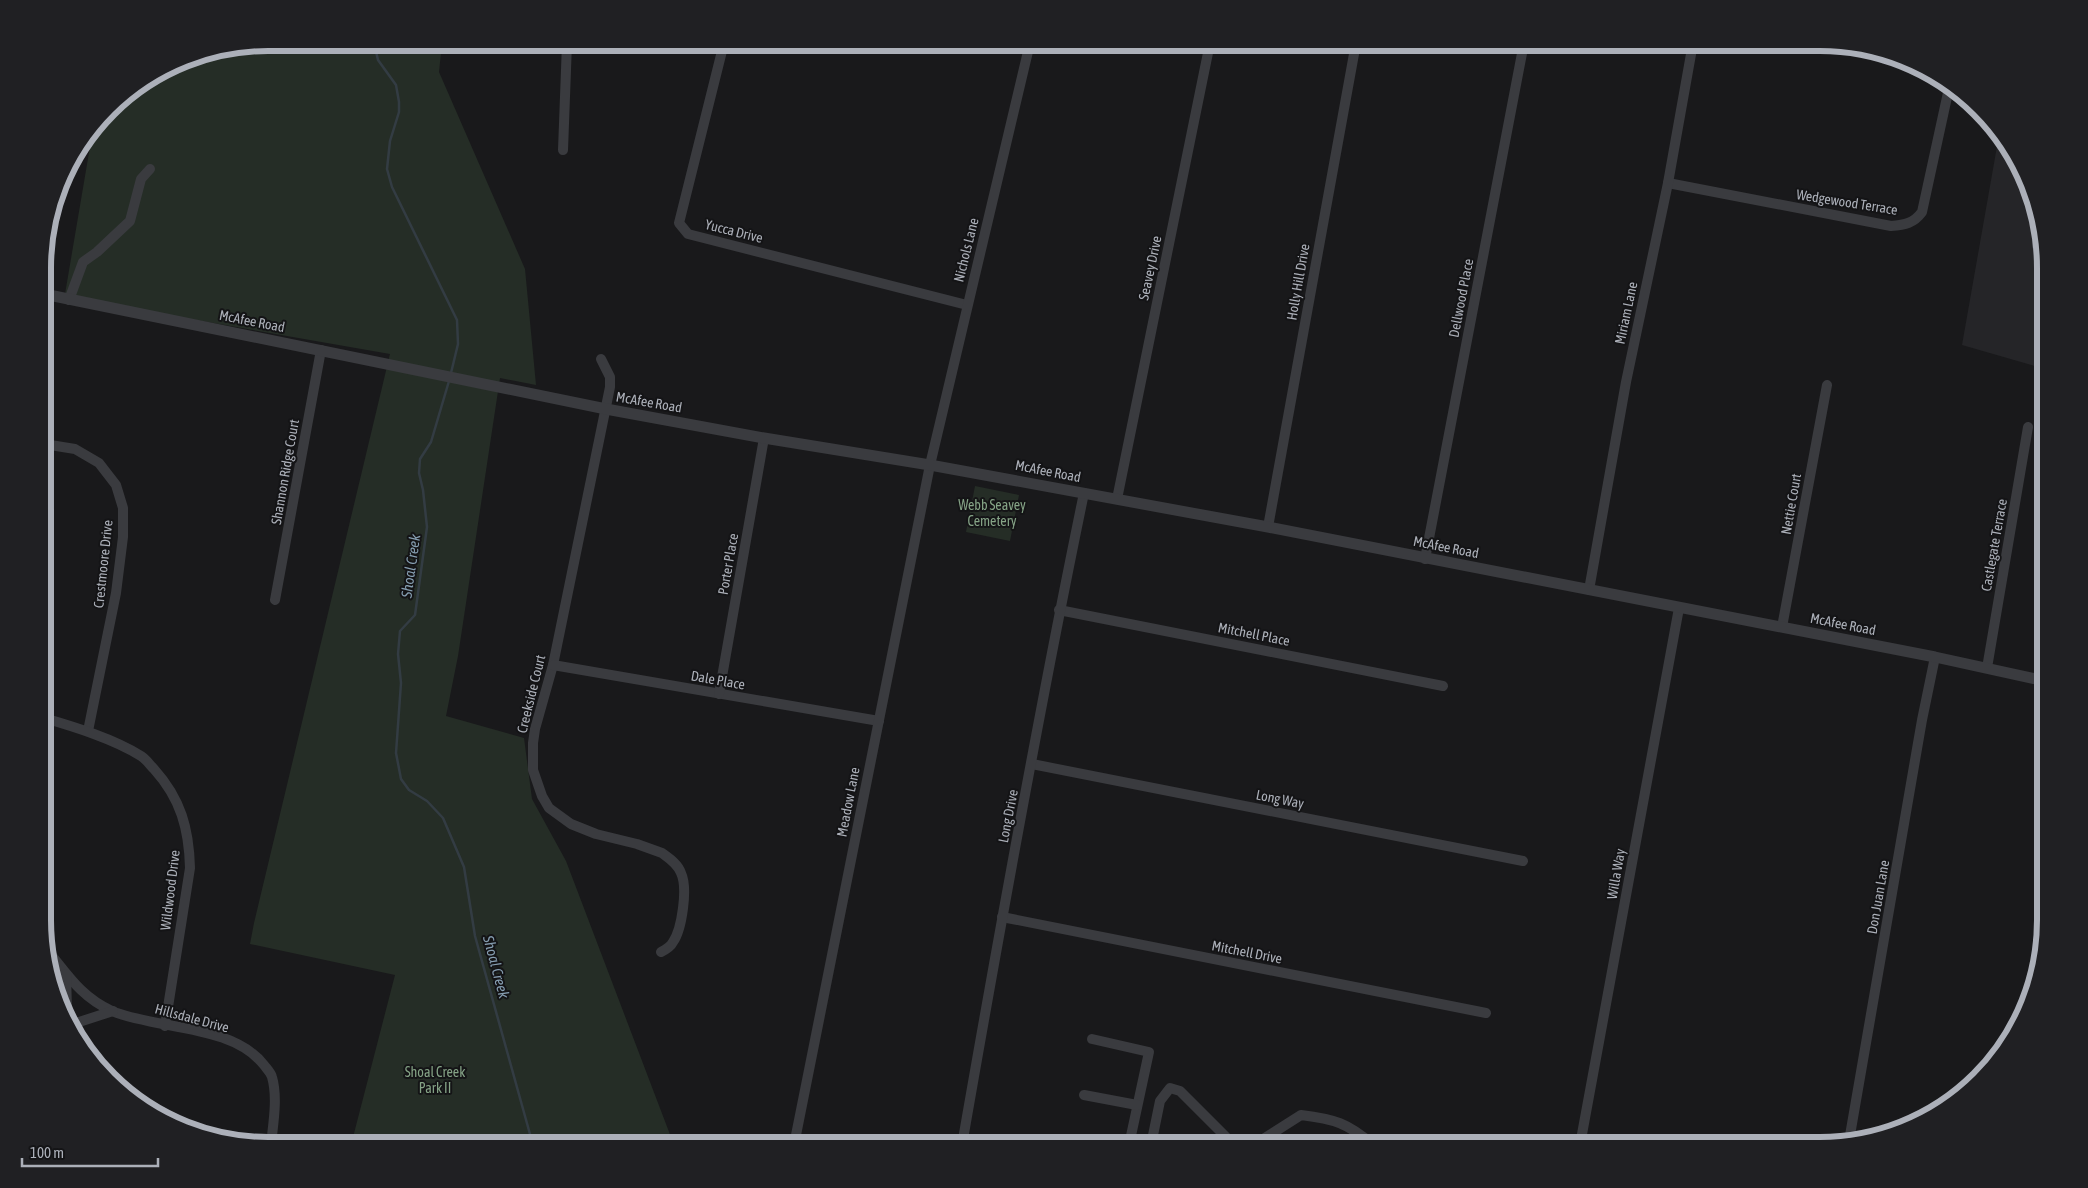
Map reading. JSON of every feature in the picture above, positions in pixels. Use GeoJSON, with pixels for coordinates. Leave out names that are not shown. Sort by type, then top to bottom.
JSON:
{"type":"FeatureCollection","features":[{"type":"Feature","properties":{"kind":"street"},"geometry":{"type":"LineString","coordinates":[[563,150],[567,51]]}},
{"type":"Feature","properties":{"kind":"street","name":"Yucca Drive"},"geometry":{"type":"LineString","coordinates":[[722,51],[679,223],[688,234],[967,305]]}},
{"type":"Feature","properties":{"kind":"street","name":"Nichols Lane"},"geometry":{"type":"LineString","coordinates":[[930,465],[1028,51]]}},
{"type":"Feature","properties":{"kind":"street","name":"Seavey Drive"},"geometry":{"type":"LineString","coordinates":[[1117,499],[1208,51]]}},
{"type":"Feature","properties":{"kind":"street","name":"Holly Hill Drive"},"geometry":{"type":"LineString","coordinates":[[1268,527],[1354,51]]}},
{"type":"Feature","properties":{"kind":"street","name":"Dellwood Place"},"geometry":{"type":"LineString","coordinates":[[1425,559],[1522,51]]}},
{"type":"Feature","properties":{"kind":"street","name":"Miriam Lane"},"geometry":{"type":"LineString","coordinates":[[1588,590],[1626,382],[1668,183],[1692,51]]}},
{"type":"Feature","properties":{"kind":"street","name":"Wedgewood Terrace"},"geometry":{"type":"LineString","coordinates":[[1668,183],[1890,226],[1905,225],[1916,220],[1922,212],[1948,93]]}},
{"type":"Feature","properties":{"kind":"street"},"geometry":{"type":"LineString","coordinates":[[68,300],[83,262],[97,252],[130,221],[141,178],[150,169]]}},
{"type":"Feature","properties":{"kind":"street","name":"McAfee Road"},"geometry":{"type":"LineString","coordinates":[[51,296],[606,409],[764,438],[930,465],[1268,527],[1935,657],[2037,679]]}},
{"type":"Feature","properties":{"kind":"street","name":"Shannon Ridge Court"},"geometry":{"type":"LineString","coordinates":[[276,600],[321,350]]}},
{"type":"Feature","properties":{"kind":"street","name":"Creekside Court"},"geometry":{"type":"LineString","coordinates":[[601,359],[610,377],[610,387],[553,665],[545,689],[533,743],[533,770],[549,808],[571,824],[596,834],[637,844],[662,853],[673,861],[681,872],[685,885],[683,912],[673,943],[661,952]]}},
{"type":"Feature","properties":{"kind":"street","name":"Nettie Court"},"geometry":{"type":"LineString","coordinates":[[1782,627],[1827,385]]}},
{"type":"Feature","properties":{"kind":"street","name":"Castlegate Terrace"},"geometry":{"type":"LineString","coordinates":[[1987,668],[2028,427]]}},
{"type":"Feature","properties":{"kind":"street","name":"Porter Place"},"geometry":{"type":"LineString","coordinates":[[719,694],[764,438]]}},
{"type":"Feature","properties":{"kind":"street","name":"Crestmoore Drive"},"geometry":{"type":"LineString","coordinates":[[51,445],[75,449],[99,463],[116,485],[123,508],[123,537],[116,593],[88,731]]}},
{"type":"Feature","properties":{"kind":"street","name":"Meadow Lane"},"geometry":{"type":"LineString","coordinates":[[796,1137],[930,465]]}},
{"type":"Feature","properties":{"kind":"street","name":"Long Drive"},"geometry":{"type":"LineString","coordinates":[[963,1137],[1002,917],[1084,493]]}},
{"type":"Feature","properties":{"kind":"street","name":"Willa Way"},"geometry":{"type":"LineString","coordinates":[[1581,1137],[1679,608]]}},
{"type":"Feature","properties":{"kind":"street","name":"Mitchell Place"},"geometry":{"type":"LineString","coordinates":[[1060,610],[1443,686]]}},
{"type":"Feature","properties":{"kind":"street","name":"Don Juan Lane"},"geometry":{"type":"LineString","coordinates":[[1850,1135],[1922,720],[1935,657]]}},
{"type":"Feature","properties":{"kind":"street","name":"Dale Place"},"geometry":{"type":"LineString","coordinates":[[553,665],[879,721]]}},
{"type":"Feature","properties":{"kind":"street","name":"Wildwood Drive"},"geometry":{"type":"LineString","coordinates":[[51,720],[88,731],[142,756],[167,783],[180,809],[189,841],[190,868],[165,1026]]}},
{"type":"Feature","properties":{"kind":"street","name":"Long Way"},"geometry":{"type":"LineString","coordinates":[[1032,764],[1523,861]]}},
{"type":"Feature","properties":{"kind":"street","name":"Mitchell Drive"},"geometry":{"type":"LineString","coordinates":[[1002,917],[1486,1013]]}},
{"type":"Feature","properties":{"kind":"street","name":"Hillsdale Drive"},"geometry":{"type":"LineString","coordinates":[[55,960],[76,987],[95,1002],[113,1011],[165,1026],[206,1033],[244,1047],[260,1061],[272,1076],[274,1092],[272,1137]]}},
{"type":"Feature","properties":{"kind":"street"},"geometry":{"type":"LineString","coordinates":[[66,974],[68,1002]]}},
{"type":"Feature","properties":{"kind":"street"},"geometry":{"type":"LineString","coordinates":[[77,1023],[113,1011]]}},
{"type":"Feature","properties":{"kind":"street"},"geometry":{"type":"LineString","coordinates":[[1092,1038],[1149,1052],[1131,1137]]}},
{"type":"Feature","properties":{"kind":"street"},"geometry":{"type":"LineString","coordinates":[[1153,1137],[1160,1101],[1170,1088],[1180,1091],[1226,1137]]}},
{"type":"Feature","properties":{"kind":"street"},"geometry":{"type":"LineString","coordinates":[[1084,1095],[1137,1105]]}},
{"type":"Feature","properties":{"kind":"street"},"geometry":{"type":"LineString","coordinates":[[1266,1137],[1301,1115],[1337,1121],[1356,1130],[1360,1137]]}},
{"type":"Feature","properties":{"kind":"shaded area"},"geometry":{"type":"Polygon","coordinates":[[[1997,144],[2008,160],[2020,185],[2033,226],[2037,268],[2037,367],[1962,345],[1997,144]]]}},
{"type":"Feature","properties":{"kind":"green space","name":"Shoal Creek Park II"},"geometry":{"type":"Polygon","coordinates":[[[268,51],[441,51],[439,72],[525,269],[536,385],[500,378],[458,656],[446,716],[524,738],[532,799],[566,861],[671,1137],[353,1137],[395,975],[250,944],[390,354],[179,317],[65,294],[90,144],[105,125],[125,105],[160,80],[199,63],[240,53],[268,51]]]}},
{"type":"Feature","properties":{"kind":"green space","name":"Webb Seavey Cemetery"},"geometry":{"type":"Polygon","coordinates":[[[975,486],[1019,495],[1010,541],[966,532],[975,486]]]}},
{"type":"Feature","properties":{"kind":"waterway","name":"Shoal Creek"},"geometry":{"type":"LineString","coordinates":[[376,51],[378,60],[396,85],[399,102],[399,112],[390,141],[387,169],[392,187],[457,320],[458,344],[451,373]]}},
{"type":"Feature","properties":{"kind":"waterway","name":"Shoal Creek"},"geometry":{"type":"LineString","coordinates":[[449,381],[431,442],[420,459],[419,473],[427,527],[415,615],[400,631],[398,654],[401,683],[396,753],[401,779],[409,790],[427,801],[443,818],[464,867],[475,936],[531,1137]]}}]}
